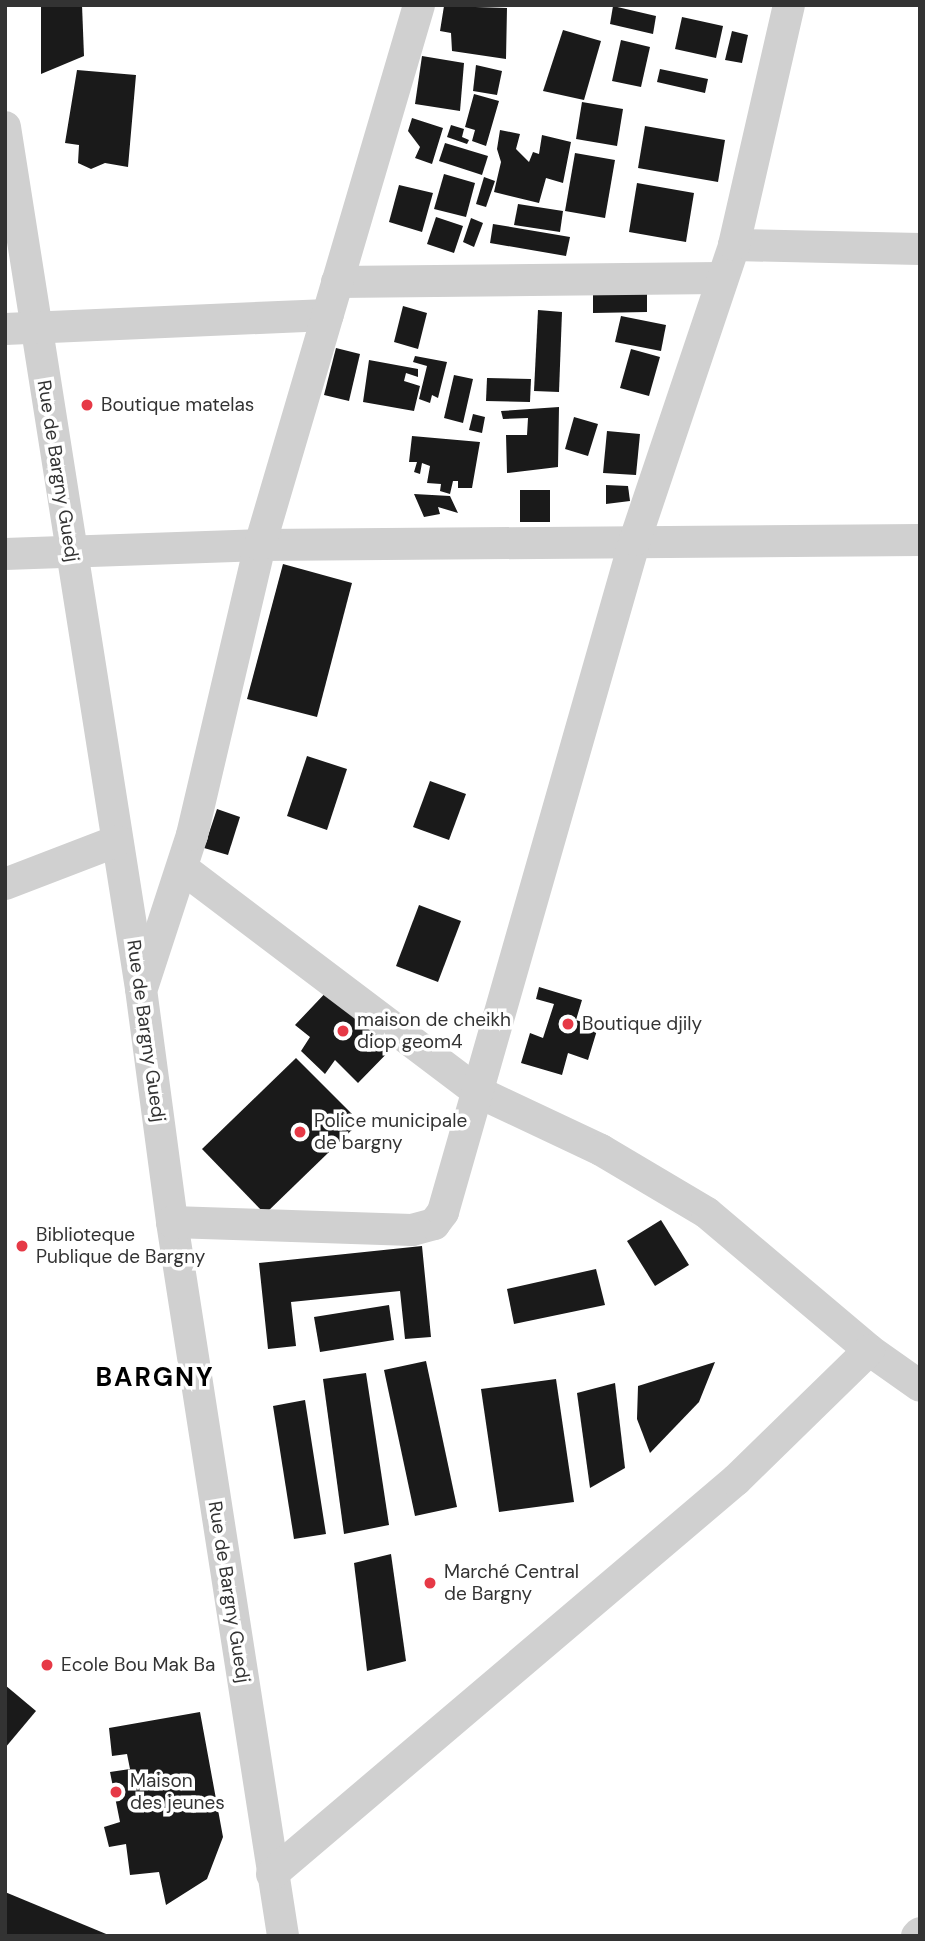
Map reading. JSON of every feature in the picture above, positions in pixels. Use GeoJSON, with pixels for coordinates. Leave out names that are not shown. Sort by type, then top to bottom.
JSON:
{"type":"FeatureCollection","features":[{"type":"Feature","properties":{"kind":"street"},"geometry":{"type":"LineString","coordinates":[[141,989],[182,868],[260,545],[419,5]]}},
{"type":"Feature","properties":{"kind":"street"},"geometry":{"type":"LineString","coordinates":[[172,1222],[412,1230],[434,1224],[443,1212],[635,540],[720,278],[734,245],[789,5]]}},
{"type":"Feature","properties":{"kind":"street","name":"Rue de Bargny Guedj"},"geometry":{"type":"LineString","coordinates":[[5,127],[21,328],[71,552],[141,989],[172,1222],[283,1936]]}},
{"type":"Feature","properties":{"kind":"street"},"geometry":{"type":"LineString","coordinates":[[734,245],[920,249]]}},
{"type":"Feature","properties":{"kind":"street"},"geometry":{"type":"LineString","coordinates":[[337,282],[720,278]]}},
{"type":"Feature","properties":{"kind":"street"},"geometry":{"type":"LineString","coordinates":[[21,328],[328,315]]}},
{"type":"Feature","properties":{"kind":"street"},"geometry":{"type":"LineString","coordinates":[[5,554],[260,545],[635,540],[920,540]]}},
{"type":"Feature","properties":{"kind":"street"},"geometry":{"type":"LineString","coordinates":[[5,884],[117,841]]}},
{"type":"Feature","properties":{"kind":"street"},"geometry":{"type":"LineString","coordinates":[[182,868],[478,1093],[601,1150],[707,1213],[869,1350],[920,1387]]}},
{"type":"Feature","properties":{"kind":"street"},"geometry":{"type":"LineString","coordinates":[[272,1874],[736,1480],[869,1350]]}},
{"type":"Feature","properties":{"kind":"building"},"geometry":{"type":"Polygon","coordinates":[[[41,5],[82,5],[84,56],[41,74],[41,5]]]}},
{"type":"Feature","properties":{"kind":"building"},"geometry":{"type":"Polygon","coordinates":[[[444,6],[507,8],[506,59],[452,51],[451,33],[440,31],[444,6]]]}},
{"type":"Feature","properties":{"kind":"building"},"geometry":{"type":"Polygon","coordinates":[[[613,6],[656,16],[653,34],[610,24],[613,6]]]}},
{"type":"Feature","properties":{"kind":"building"},"geometry":{"type":"Polygon","coordinates":[[[682,17],[723,26],[716,58],[675,49],[682,17]]]}},
{"type":"Feature","properties":{"kind":"building"},"geometry":{"type":"Polygon","coordinates":[[[563,30],[601,41],[584,100],[543,91],[563,30]]]}},
{"type":"Feature","properties":{"kind":"building"},"geometry":{"type":"Polygon","coordinates":[[[732,31],[748,35],[742,63],[725,60],[732,31]]]}},
{"type":"Feature","properties":{"kind":"building"},"geometry":{"type":"Polygon","coordinates":[[[621,40],[650,47],[641,87],[612,81],[621,40]]]}},
{"type":"Feature","properties":{"kind":"building"},"geometry":{"type":"Polygon","coordinates":[[[422,56],[464,63],[460,111],[415,104],[422,56]]]}},
{"type":"Feature","properties":{"kind":"building"},"geometry":{"type":"Polygon","coordinates":[[[476,65],[502,71],[497,95],[473,91],[476,65]]]}},
{"type":"Feature","properties":{"kind":"building"},"geometry":{"type":"Polygon","coordinates":[[[660,69],[708,79],[705,93],[657,82],[660,69]]]}},
{"type":"Feature","properties":{"kind":"building"},"geometry":{"type":"Polygon","coordinates":[[[77,70],[136,75],[128,167],[105,163],[91,169],[78,163],[79,145],[65,143],[77,70]]]}},
{"type":"Feature","properties":{"kind":"building"},"geometry":{"type":"Polygon","coordinates":[[[474,94],[499,101],[486,146],[472,141],[475,130],[465,127],[474,94]]]}},
{"type":"Feature","properties":{"kind":"building"},"geometry":{"type":"Polygon","coordinates":[[[582,102],[623,109],[617,146],[576,139],[582,102]]]}},
{"type":"Feature","properties":{"kind":"building"},"geometry":{"type":"Polygon","coordinates":[[[412,118],[443,128],[432,164],[415,158],[420,147],[408,131],[412,118]]]}},
{"type":"Feature","properties":{"kind":"building"},"geometry":{"type":"Polygon","coordinates":[[[451,125],[464,129],[462,137],[469,140],[467,144],[447,137],[451,125]]]}},
{"type":"Feature","properties":{"kind":"building"},"geometry":{"type":"Polygon","coordinates":[[[645,126],[725,140],[718,182],[638,168],[645,126]]]}},
{"type":"Feature","properties":{"kind":"building"},"geometry":{"type":"Polygon","coordinates":[[[500,130],[520,134],[516,149],[529,162],[533,152],[539,154],[542,135],[571,142],[563,183],[546,178],[539,203],[494,192],[501,162],[497,149],[500,130]]]}},
{"type":"Feature","properties":{"kind":"building"},"geometry":{"type":"Polygon","coordinates":[[[445,143],[488,156],[482,175],[439,161],[445,143]]]}},
{"type":"Feature","properties":{"kind":"building"},"geometry":{"type":"Polygon","coordinates":[[[575,153],[615,160],[605,218],[565,211],[575,153]]]}},
{"type":"Feature","properties":{"kind":"building"},"geometry":{"type":"Polygon","coordinates":[[[444,174],[475,183],[466,217],[434,209],[444,174]]]}},
{"type":"Feature","properties":{"kind":"building"},"geometry":{"type":"Polygon","coordinates":[[[484,177],[495,181],[486,207],[476,204],[484,177]]]}},
{"type":"Feature","properties":{"kind":"building"},"geometry":{"type":"Polygon","coordinates":[[[637,183],[694,193],[686,242],[629,232],[637,183]]]}},
{"type":"Feature","properties":{"kind":"building"},"geometry":{"type":"Polygon","coordinates":[[[399,185],[433,193],[422,232],[389,222],[399,185]]]}},
{"type":"Feature","properties":{"kind":"building"},"geometry":{"type":"Polygon","coordinates":[[[518,204],[563,211],[560,232],[514,225],[518,204]]]}},
{"type":"Feature","properties":{"kind":"building"},"geometry":{"type":"Polygon","coordinates":[[[436,217],[463,226],[454,253],[427,244],[436,217]]]}},
{"type":"Feature","properties":{"kind":"building"},"geometry":{"type":"Polygon","coordinates":[[[471,218],[483,223],[474,247],[463,242],[471,218]]]}},
{"type":"Feature","properties":{"kind":"building"},"geometry":{"type":"Polygon","coordinates":[[[493,224],[570,237],[566,256],[490,243],[493,224]]]}},
{"type":"Feature","properties":{"kind":"building"},"geometry":{"type":"Polygon","coordinates":[[[593,294],[647,294],[647,312],[593,313],[593,294]]]}},
{"type":"Feature","properties":{"kind":"building"},"geometry":{"type":"Polygon","coordinates":[[[403,306],[427,313],[418,349],[394,342],[403,306]]]}},
{"type":"Feature","properties":{"kind":"building"},"geometry":{"type":"Polygon","coordinates":[[[538,310],[562,312],[559,392],[534,391],[538,310]]]}},
{"type":"Feature","properties":{"kind":"building"},"geometry":{"type":"Polygon","coordinates":[[[621,316],[666,325],[661,351],[615,342],[621,316]]]}},
{"type":"Feature","properties":{"kind":"building"},"geometry":{"type":"Polygon","coordinates":[[[336,348],[360,354],[349,401],[324,395],[336,348]]]}},
{"type":"Feature","properties":{"kind":"building"},"geometry":{"type":"Polygon","coordinates":[[[631,349],[660,357],[649,396],[620,388],[631,349]]]}},
{"type":"Feature","properties":{"kind":"building"},"geometry":{"type":"Polygon","coordinates":[[[415,356],[447,362],[438,398],[432,395],[430,403],[419,399],[427,366],[413,362],[415,356]]]}},
{"type":"Feature","properties":{"kind":"building"},"geometry":{"type":"Polygon","coordinates":[[[369,360],[418,369],[418,377],[406,373],[404,381],[420,386],[414,411],[363,402],[369,360]]]}},
{"type":"Feature","properties":{"kind":"building"},"geometry":{"type":"Polygon","coordinates":[[[454,375],[473,379],[463,423],[444,418],[454,375]]]}},
{"type":"Feature","properties":{"kind":"building"},"geometry":{"type":"Polygon","coordinates":[[[487,378],[531,379],[530,402],[486,401],[487,378]]]}},
{"type":"Feature","properties":{"kind":"building"},"geometry":{"type":"Polygon","coordinates":[[[559,407],[558,467],[507,473],[506,435],[527,435],[528,418],[503,419],[501,411],[559,407]]]}},
{"type":"Feature","properties":{"kind":"building"},"geometry":{"type":"Polygon","coordinates":[[[473,414],[485,417],[482,433],[469,430],[473,414]]]}},
{"type":"Feature","properties":{"kind":"building"},"geometry":{"type":"Polygon","coordinates":[[[574,417],[598,424],[588,456],[565,449],[574,417]]]}},
{"type":"Feature","properties":{"kind":"building"},"geometry":{"type":"Polygon","coordinates":[[[607,431],[640,434],[636,475],[603,473],[607,431]]]}},
{"type":"Feature","properties":{"kind":"building"},"geometry":{"type":"Polygon","coordinates":[[[412,436],[480,442],[472,488],[458,488],[458,481],[453,481],[450,494],[440,491],[441,484],[427,483],[430,466],[422,463],[420,474],[414,472],[417,462],[409,462],[412,436]]]}},
{"type":"Feature","properties":{"kind":"building"},"geometry":{"type":"Polygon","coordinates":[[[606,485],[628,486],[630,501],[606,504],[606,485]]]}},
{"type":"Feature","properties":{"kind":"building"},"geometry":{"type":"Polygon","coordinates":[[[520,490],[550,490],[550,522],[520,522],[520,490]]]}},
{"type":"Feature","properties":{"kind":"building"},"geometry":{"type":"Polygon","coordinates":[[[414,494],[450,496],[458,513],[438,507],[440,514],[424,517],[414,494]]]}},
{"type":"Feature","properties":{"kind":"building"},"geometry":{"type":"Polygon","coordinates":[[[283,564],[352,583],[317,717],[247,699],[283,564]]]}},
{"type":"Feature","properties":{"kind":"building"},"geometry":{"type":"Polygon","coordinates":[[[307,756],[347,769],[327,830],[287,816],[307,756]]]}},
{"type":"Feature","properties":{"kind":"building"},"geometry":{"type":"Polygon","coordinates":[[[430,781],[466,794],[449,840],[413,827],[430,781]]]}},
{"type":"Feature","properties":{"kind":"building"},"geometry":{"type":"Polygon","coordinates":[[[217,809],[240,817],[228,855],[204,848],[217,809]]]}},
{"type":"Feature","properties":{"kind":"building"},"geometry":{"type":"Polygon","coordinates":[[[419,905],[461,921],[438,982],[396,966],[419,905]]]}},
{"type":"Feature","properties":{"kind":"building","name":"maison de cheikh diop geom4"},"geometry":{"type":"Polygon","coordinates":[[[332,986],[397,1043],[358,1083],[335,1060],[325,1074],[301,1051],[310,1037],[295,1025],[332,986]]]}},
{"type":"Feature","properties":{"kind":"building"},"geometry":{"type":"Polygon","coordinates":[[[539,987],[582,1000],[576,1020],[598,1027],[588,1060],[568,1053],[562,1075],[521,1063],[530,1033],[543,1038],[554,1004],[536,999],[539,987]]]}},
{"type":"Feature","properties":{"kind":"building"},"geometry":{"type":"Polygon","coordinates":[[[296,1058],[360,1122],[265,1214],[202,1149],[296,1058]]]}},
{"type":"Feature","properties":{"kind":"building"},"geometry":{"type":"Polygon","coordinates":[[[661,1220],[689,1265],[655,1286],[627,1241],[661,1220]]]}},
{"type":"Feature","properties":{"kind":"building"},"geometry":{"type":"Polygon","coordinates":[[[422,1246],[431,1337],[405,1339],[400,1291],[291,1302],[296,1346],[268,1349],[259,1263],[422,1246]]]}},
{"type":"Feature","properties":{"kind":"building"},"geometry":{"type":"Polygon","coordinates":[[[596,1269],[605,1305],[514,1324],[507,1289],[596,1269]]]}},
{"type":"Feature","properties":{"kind":"building"},"geometry":{"type":"Polygon","coordinates":[[[389,1305],[394,1340],[320,1352],[314,1317],[389,1305]]]}},
{"type":"Feature","properties":{"kind":"building"},"geometry":{"type":"Polygon","coordinates":[[[426,1361],[457,1507],[415,1516],[384,1370],[426,1361]]]}},
{"type":"Feature","properties":{"kind":"building"},"geometry":{"type":"Polygon","coordinates":[[[715,1362],[699,1402],[650,1453],[637,1419],[638,1386],[715,1362]]]}},
{"type":"Feature","properties":{"kind":"building"},"geometry":{"type":"Polygon","coordinates":[[[366,1373],[389,1525],[344,1534],[323,1379],[366,1373]]]}},
{"type":"Feature","properties":{"kind":"building"},"geometry":{"type":"Polygon","coordinates":[[[556,1379],[574,1502],[499,1512],[481,1389],[556,1379]]]}},
{"type":"Feature","properties":{"kind":"building"},"geometry":{"type":"Polygon","coordinates":[[[615,1383],[625,1468],[590,1488],[577,1393],[615,1383]]]}},
{"type":"Feature","properties":{"kind":"building"},"geometry":{"type":"Polygon","coordinates":[[[305,1400],[326,1534],[294,1539],[273,1406],[305,1400]]]}},
{"type":"Feature","properties":{"kind":"building"},"geometry":{"type":"Polygon","coordinates":[[[391,1554],[406,1661],[367,1671],[354,1563],[391,1554]]]}},
{"type":"Feature","properties":{"kind":"building"},"geometry":{"type":"Polygon","coordinates":[[[5,1685],[36,1711],[5,1748],[5,1685]]]}},
{"type":"Feature","properties":{"kind":"building"},"geometry":{"type":"Polygon","coordinates":[[[200,1712],[223,1837],[207,1879],[166,1905],[159,1872],[130,1875],[126,1844],[109,1847],[104,1827],[120,1822],[110,1772],[130,1769],[127,1754],[112,1756],[109,1728],[200,1712]]]}},
{"type":"Feature","properties":{"kind":"building"},"geometry":{"type":"Polygon","coordinates":[[[5,1892],[111,1936],[5,1936],[5,1892]]]}},
{"type":"Feature","properties":{"kind":"place","name":"Boutique matelas"},"geometry":{"type":"Point","coordinates":[87,405]}},
{"type":"Feature","properties":{"kind":"place","name":"Boutique djily"},"geometry":{"type":"Point","coordinates":[568,1024]}},
{"type":"Feature","properties":{"kind":"place","name":"maison de cheikh diop geom4"},"geometry":{"type":"Point","coordinates":[343,1031]}},
{"type":"Feature","properties":{"kind":"place","name":"Police municipale de bargny"},"geometry":{"type":"Point","coordinates":[300,1132]}},
{"type":"Feature","properties":{"kind":"place","name":"Biblioteque Publique de Bargny"},"geometry":{"type":"Point","coordinates":[22,1246]}},
{"type":"Feature","properties":{"kind":"place","name":"Marché Central de Bargny"},"geometry":{"type":"Point","coordinates":[430,1583]}},
{"type":"Feature","properties":{"kind":"place","name":"Ecole Bou Mak Ba"},"geometry":{"type":"Point","coordinates":[47,1665]}},
{"type":"Feature","properties":{"kind":"place","name":"Maison des jeunes"},"geometry":{"type":"Point","coordinates":[116,1792]}},
{"type":"Feature","properties":{"kind":"district","name":"BARGNY"},"geometry":{"type":"Point","coordinates":[155,1378]}}]}
